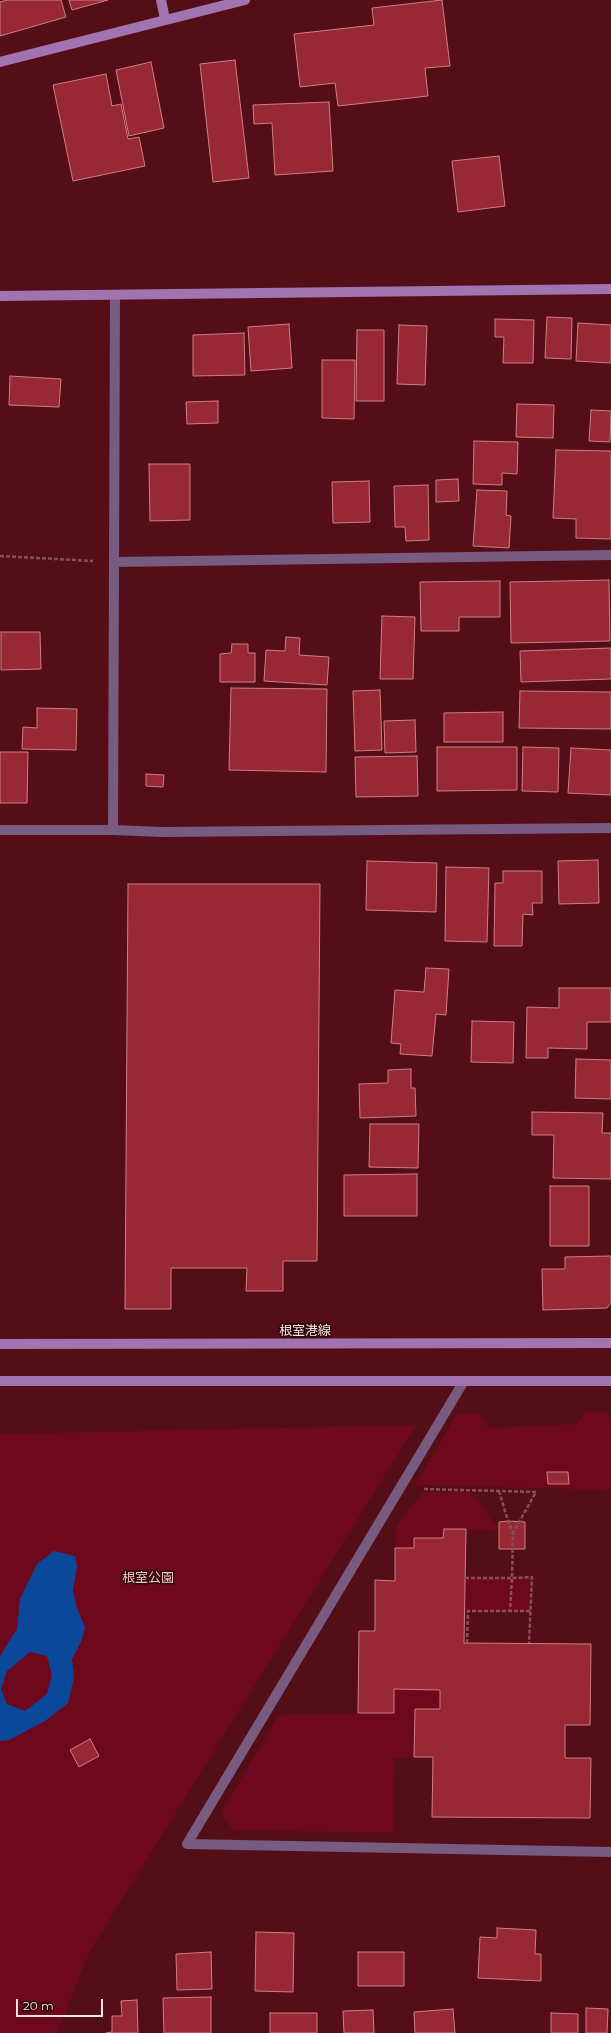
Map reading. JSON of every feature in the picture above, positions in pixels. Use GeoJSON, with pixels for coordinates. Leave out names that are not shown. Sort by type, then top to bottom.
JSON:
{"type":"FeatureCollection","features":[{"type":"Feature","properties":{"kind":"main road"},"geometry":{"type":"LineString","coordinates":[[161,0],[165,19]]}},
{"type":"Feature","properties":{"kind":"main road"},"geometry":{"type":"LineString","coordinates":[[0,62],[165,19],[245,0]]}},
{"type":"Feature","properties":{"kind":"main road"},"geometry":{"type":"LineString","coordinates":[[0,296],[115,296],[611,289]]}},
{"type":"Feature","properties":{"kind":"main road","name":"根室港線"},"geometry":{"type":"LineString","coordinates":[[0,1344],[611,1343]]}},
{"type":"Feature","properties":{"kind":"main road"},"geometry":{"type":"LineString","coordinates":[[0,1381],[611,1381]]}},
{"type":"Feature","properties":{"kind":"street"},"geometry":{"type":"LineString","coordinates":[[113,830],[115,296]]}},
{"type":"Feature","properties":{"kind":"street"},"geometry":{"type":"LineString","coordinates":[[114,562],[611,555]]}},
{"type":"Feature","properties":{"kind":"street"},"geometry":{"type":"LineString","coordinates":[[0,830],[113,830],[162,832],[611,828]]}},
{"type":"Feature","properties":{"kind":"street"},"geometry":{"type":"LineString","coordinates":[[464,1382],[187,1844],[611,1852]]}},
{"type":"Feature","properties":{"kind":"path"},"geometry":{"type":"LineString","coordinates":[[0,556],[114,562]]}},
{"type":"Feature","properties":{"kind":"path"},"geometry":{"type":"LineString","coordinates":[[418,1488],[536,1492],[513,1533]]}},
{"type":"Feature","properties":{"kind":"path"},"geometry":{"type":"LineString","coordinates":[[499,1491],[513,1533],[510,1611]]}},
{"type":"Feature","properties":{"kind":"path"},"geometry":{"type":"LineString","coordinates":[[465,1578],[512,1578],[532,1576],[529,1643]]}},
{"type":"Feature","properties":{"kind":"path"},"geometry":{"type":"LineString","coordinates":[[467,1643],[468,1611],[530,1611]]}},
{"type":"Feature","properties":{"kind":"green space"},"geometry":{"type":"Polygon","coordinates":[[[585,1412],[606,1412],[611,1417],[611,1490],[415,1485],[457,1414],[479,1414],[489,1428],[577,1424],[585,1412]]]}},
{"type":"Feature","properties":{"kind":"green space","name":"根室公園"},"geometry":{"type":"Polygon","coordinates":[[[416,1425],[90,1951],[57,2033],[0,2033],[0,1434],[416,1425]]]}},
{"type":"Feature","properties":{"kind":"green space"},"geometry":{"type":"Polygon","coordinates":[[[423,1492],[471,1492],[499,1530],[444,1529],[443,1538],[414,1538],[414,1548],[395,1548],[397,1524],[423,1492]]]}},
{"type":"Feature","properties":{"kind":"green space"},"geometry":{"type":"Polygon","coordinates":[[[532,1577],[531,1611],[464,1611],[465,1578],[532,1577]]]}},
{"type":"Feature","properties":{"kind":"green space"},"geometry":{"type":"Polygon","coordinates":[[[394,1689],[440,1690],[440,1709],[415,1709],[414,1757],[394,1758],[393,1833],[233,1830],[221,1813],[279,1715],[394,1713],[394,1689]]]}},
{"type":"Feature","properties":{"kind":"water"},"geometry":{"type":"Polygon","coordinates":[[[54,1551],[75,1556],[77,1566],[73,1590],[77,1609],[85,1627],[81,1642],[72,1659],[74,1678],[68,1703],[45,1721],[9,1740],[0,1741],[0,1656],[17,1629],[20,1599],[37,1564],[54,1551]],[[30,1652],[7,1671],[1,1689],[7,1704],[25,1711],[47,1694],[52,1675],[47,1656],[30,1652]]]}},
{"type":"Feature","properties":{"kind":"building"},"geometry":{"type":"Polygon","coordinates":[[[7,0],[61,0],[66,17],[0,36],[0,2],[7,0]]]}},
{"type":"Feature","properties":{"kind":"building"},"geometry":{"type":"Polygon","coordinates":[[[69,0],[108,0],[72,10],[69,0]]]}},
{"type":"Feature","properties":{"kind":"building"},"geometry":{"type":"Polygon","coordinates":[[[442,0],[450,66],[425,68],[428,96],[338,106],[335,83],[300,87],[294,34],[374,25],[372,8],[442,0]]]}},
{"type":"Feature","properties":{"kind":"building"},"geometry":{"type":"Polygon","coordinates":[[[235,60],[249,178],[213,182],[200,64],[235,60]]]}},
{"type":"Feature","properties":{"kind":"building"},"geometry":{"type":"Polygon","coordinates":[[[151,62],[164,128],[129,136],[116,70],[151,62]]]}},
{"type":"Feature","properties":{"kind":"building"},"geometry":{"type":"Polygon","coordinates":[[[106,74],[112,106],[121,104],[128,139],[139,137],[145,166],[73,181],[53,85],[106,74]]]}},
{"type":"Feature","properties":{"kind":"building"},"geometry":{"type":"Polygon","coordinates":[[[329,102],[333,171],[275,175],[272,123],[254,124],[253,105],[329,102]]]}},
{"type":"Feature","properties":{"kind":"building"},"geometry":{"type":"Polygon","coordinates":[[[499,156],[505,206],[458,212],[452,161],[499,156]]]}},
{"type":"Feature","properties":{"kind":"building"},"geometry":{"type":"Polygon","coordinates":[[[547,317],[572,318],[571,359],[545,358],[547,317]]]}},
{"type":"Feature","properties":{"kind":"building"},"geometry":{"type":"Polygon","coordinates":[[[495,319],[534,320],[533,363],[503,363],[504,337],[495,337],[495,319]]]}},
{"type":"Feature","properties":{"kind":"building"},"geometry":{"type":"Polygon","coordinates":[[[578,323],[611,325],[611,363],[576,361],[578,323]]]}},
{"type":"Feature","properties":{"kind":"building"},"geometry":{"type":"Polygon","coordinates":[[[289,324],[292,368],[251,371],[248,327],[289,324]]]}},
{"type":"Feature","properties":{"kind":"building"},"geometry":{"type":"Polygon","coordinates":[[[399,325],[427,326],[425,385],[397,384],[399,325]]]}},
{"type":"Feature","properties":{"kind":"building"},"geometry":{"type":"Polygon","coordinates":[[[357,330],[384,330],[384,401],[356,401],[357,330]]]}},
{"type":"Feature","properties":{"kind":"building"},"geometry":{"type":"Polygon","coordinates":[[[244,333],[245,375],[193,376],[193,335],[244,333]]]}},
{"type":"Feature","properties":{"kind":"building"},"geometry":{"type":"Polygon","coordinates":[[[322,360],[355,360],[354,419],[322,418],[322,360]]]}},
{"type":"Feature","properties":{"kind":"building"},"geometry":{"type":"Polygon","coordinates":[[[10,376],[61,379],[59,407],[9,405],[10,376]]]}},
{"type":"Feature","properties":{"kind":"building"},"geometry":{"type":"Polygon","coordinates":[[[218,401],[218,423],[187,424],[186,402],[218,401]]]}},
{"type":"Feature","properties":{"kind":"building"},"geometry":{"type":"Polygon","coordinates":[[[517,404],[554,405],[553,438],[516,437],[517,404]]]}},
{"type":"Feature","properties":{"kind":"building"},"geometry":{"type":"Polygon","coordinates":[[[591,410],[611,411],[610,442],[589,441],[591,410]]]}},
{"type":"Feature","properties":{"kind":"building"},"geometry":{"type":"Polygon","coordinates":[[[474,441],[518,442],[517,474],[502,473],[502,485],[473,484],[474,441]]]}},
{"type":"Feature","properties":{"kind":"building"},"geometry":{"type":"Polygon","coordinates":[[[556,450],[611,451],[611,539],[576,538],[576,519],[553,518],[556,450]]]}},
{"type":"Feature","properties":{"kind":"building"},"geometry":{"type":"Polygon","coordinates":[[[149,464],[190,464],[190,520],[150,521],[149,464]]]}},
{"type":"Feature","properties":{"kind":"building"},"geometry":{"type":"Polygon","coordinates":[[[458,479],[459,501],[436,502],[436,480],[458,479]]]}},
{"type":"Feature","properties":{"kind":"building"},"geometry":{"type":"Polygon","coordinates":[[[369,481],[370,522],[333,523],[332,482],[369,481]]]}},
{"type":"Feature","properties":{"kind":"building"},"geometry":{"type":"Polygon","coordinates":[[[428,485],[429,540],[406,541],[405,527],[395,527],[394,486],[428,485]]]}},
{"type":"Feature","properties":{"kind":"building"},"geometry":{"type":"Polygon","coordinates":[[[477,490],[507,491],[506,515],[511,516],[509,548],[473,546],[477,490]]]}},
{"type":"Feature","properties":{"kind":"building"},"geometry":{"type":"Polygon","coordinates":[[[609,580],[610,641],[511,643],[510,582],[609,580]]]}},
{"type":"Feature","properties":{"kind":"building"},"geometry":{"type":"Polygon","coordinates":[[[500,581],[500,617],[459,617],[459,631],[421,631],[420,582],[500,581]]]}},
{"type":"Feature","properties":{"kind":"building"},"geometry":{"type":"Polygon","coordinates":[[[382,616],[415,617],[413,679],[380,679],[382,616]]]}},
{"type":"Feature","properties":{"kind":"building"},"geometry":{"type":"Polygon","coordinates":[[[1,632],[40,632],[41,669],[1,670],[1,632]]]}},
{"type":"Feature","properties":{"kind":"building"},"geometry":{"type":"Polygon","coordinates":[[[286,637],[300,638],[299,655],[329,657],[327,685],[264,681],[266,650],[285,651],[286,637]]]}},
{"type":"Feature","properties":{"kind":"building"},"geometry":{"type":"Polygon","coordinates":[[[232,644],[248,644],[248,653],[255,653],[255,682],[220,682],[220,654],[231,653],[232,644]]]}},
{"type":"Feature","properties":{"kind":"building"},"geometry":{"type":"Polygon","coordinates":[[[611,648],[611,679],[521,682],[520,651],[611,648]]]}},
{"type":"Feature","properties":{"kind":"building"},"geometry":{"type":"Polygon","coordinates":[[[231,688],[327,689],[326,772],[229,770],[231,688]]]}},
{"type":"Feature","properties":{"kind":"building"},"geometry":{"type":"Polygon","coordinates":[[[380,690],[382,750],[355,751],[353,691],[380,690]]]}},
{"type":"Feature","properties":{"kind":"building"},"geometry":{"type":"Polygon","coordinates":[[[520,691],[611,692],[611,729],[519,728],[520,691]]]}},
{"type":"Feature","properties":{"kind":"building"},"geometry":{"type":"Polygon","coordinates":[[[37,708],[77,709],[76,750],[22,749],[23,727],[37,728],[37,708]]]}},
{"type":"Feature","properties":{"kind":"building"},"geometry":{"type":"Polygon","coordinates":[[[503,712],[503,742],[444,742],[444,713],[503,712]]]}},
{"type":"Feature","properties":{"kind":"building"},"geometry":{"type":"Polygon","coordinates":[[[415,720],[416,752],[385,753],[384,721],[415,720]]]}},
{"type":"Feature","properties":{"kind":"building"},"geometry":{"type":"Polygon","coordinates":[[[437,747],[517,747],[517,790],[437,791],[437,747]]]}},
{"type":"Feature","properties":{"kind":"building"},"geometry":{"type":"Polygon","coordinates":[[[523,747],[559,748],[558,792],[522,791],[523,747]]]}},
{"type":"Feature","properties":{"kind":"building"},"geometry":{"type":"Polygon","coordinates":[[[571,748],[611,750],[611,795],[568,793],[571,748]]]}},
{"type":"Feature","properties":{"kind":"building"},"geometry":{"type":"Polygon","coordinates":[[[0,752],[28,752],[27,803],[0,803],[0,752]]]}},
{"type":"Feature","properties":{"kind":"building"},"geometry":{"type":"Polygon","coordinates":[[[417,756],[418,796],[356,797],[355,757],[417,756]]]}},
{"type":"Feature","properties":{"kind":"building"},"geometry":{"type":"Polygon","coordinates":[[[146,774],[164,775],[163,787],[146,786],[146,774]]]}},
{"type":"Feature","properties":{"kind":"building"},"geometry":{"type":"Polygon","coordinates":[[[598,860],[599,903],[559,904],[558,861],[598,860]]]}},
{"type":"Feature","properties":{"kind":"building"},"geometry":{"type":"Polygon","coordinates":[[[367,861],[437,863],[436,912],[366,910],[367,861]]]}},
{"type":"Feature","properties":{"kind":"building"},"geometry":{"type":"Polygon","coordinates":[[[446,867],[489,868],[487,942],[445,941],[446,867]]]}},
{"type":"Feature","properties":{"kind":"building"},"geometry":{"type":"Polygon","coordinates":[[[503,871],[542,871],[542,903],[532,903],[533,915],[523,914],[522,946],[494,946],[495,883],[503,883],[503,871]]]}},
{"type":"Feature","properties":{"kind":"building"},"geometry":{"type":"Polygon","coordinates":[[[128,884],[320,884],[317,1261],[283,1261],[283,1291],[246,1291],[247,1268],[171,1268],[171,1309],[125,1309],[128,884]]]}},
{"type":"Feature","properties":{"kind":"building"},"geometry":{"type":"Polygon","coordinates":[[[426,968],[449,969],[446,1015],[436,1014],[432,1056],[400,1054],[401,1044],[391,1043],[395,990],[424,992],[426,968]]]}},
{"type":"Feature","properties":{"kind":"building"},"geometry":{"type":"Polygon","coordinates":[[[559,988],[611,988],[611,1022],[587,1022],[587,1049],[548,1048],[548,1058],[526,1058],[527,1007],[559,1008],[559,988]]]}},
{"type":"Feature","properties":{"kind":"building"},"geometry":{"type":"Polygon","coordinates":[[[472,1021],[514,1022],[513,1063],[471,1062],[472,1021]]]}},
{"type":"Feature","properties":{"kind":"building"},"geometry":{"type":"Polygon","coordinates":[[[576,1059],[611,1060],[611,1099],[575,1098],[576,1059]]]}},
{"type":"Feature","properties":{"kind":"building"},"geometry":{"type":"Polygon","coordinates":[[[411,1069],[411,1088],[415,1088],[416,1116],[360,1118],[359,1084],[388,1083],[388,1070],[411,1069]]]}},
{"type":"Feature","properties":{"kind":"building"},"geometry":{"type":"Polygon","coordinates":[[[532,1112],[603,1113],[602,1133],[611,1133],[611,1179],[553,1178],[554,1135],[532,1135],[532,1112]]]}},
{"type":"Feature","properties":{"kind":"building"},"geometry":{"type":"Polygon","coordinates":[[[370,1124],[419,1124],[418,1168],[369,1167],[370,1124]]]}},
{"type":"Feature","properties":{"kind":"building"},"geometry":{"type":"Polygon","coordinates":[[[417,1174],[417,1216],[344,1216],[344,1175],[417,1174]]]}},
{"type":"Feature","properties":{"kind":"building"},"geometry":{"type":"Polygon","coordinates":[[[550,1186],[589,1186],[589,1246],[550,1246],[550,1186]]]}},
{"type":"Feature","properties":{"kind":"building"},"geometry":{"type":"Polygon","coordinates":[[[611,1256],[611,1303],[607,1308],[543,1310],[542,1269],[565,1269],[565,1257],[611,1256]]]}},
{"type":"Feature","properties":{"kind":"building"},"geometry":{"type":"Polygon","coordinates":[[[547,1472],[568,1472],[569,1484],[548,1484],[547,1472]]]}},
{"type":"Feature","properties":{"kind":"building"},"geometry":{"type":"Polygon","coordinates":[[[499,1522],[525,1522],[525,1549],[499,1549],[499,1522]]]}},
{"type":"Feature","properties":{"kind":"building"},"geometry":{"type":"Polygon","coordinates":[[[444,1529],[466,1529],[464,1643],[591,1644],[590,1725],[565,1725],[565,1758],[591,1758],[590,1818],[432,1817],[433,1757],[414,1757],[415,1709],[440,1709],[440,1690],[394,1689],[394,1713],[358,1713],[359,1631],[375,1631],[375,1580],[395,1581],[395,1548],[414,1548],[414,1538],[443,1538],[444,1529]]]}},
{"type":"Feature","properties":{"kind":"building"},"geometry":{"type":"Polygon","coordinates":[[[90,1739],[99,1756],[79,1767],[70,1750],[90,1739]]]}},
{"type":"Feature","properties":{"kind":"building"},"geometry":{"type":"Polygon","coordinates":[[[497,1928],[536,1930],[535,1954],[541,1954],[541,1981],[478,1978],[480,1937],[497,1938],[497,1928]]]}},
{"type":"Feature","properties":{"kind":"building"},"geometry":{"type":"Polygon","coordinates":[[[256,1932],[294,1933],[293,1992],[255,1991],[256,1932]]]}},
{"type":"Feature","properties":{"kind":"building"},"geometry":{"type":"Polygon","coordinates":[[[211,1952],[212,1989],[177,1990],[176,1954],[211,1952]]]}},
{"type":"Feature","properties":{"kind":"building"},"geometry":{"type":"Polygon","coordinates":[[[358,1952],[404,1952],[404,1986],[358,1986],[358,1952]]]}},
{"type":"Feature","properties":{"kind":"building"},"geometry":{"type":"Polygon","coordinates":[[[211,1997],[211,2033],[164,2033],[163,1998],[211,1997]]]}},
{"type":"Feature","properties":{"kind":"building"},"geometry":{"type":"Polygon","coordinates":[[[137,2000],[138,2033],[106,2033],[112,2032],[112,2016],[122,2016],[121,2001],[137,2000]]]}},
{"type":"Feature","properties":{"kind":"building"},"geometry":{"type":"Polygon","coordinates":[[[586,2008],[608,2009],[607,2033],[586,2033],[586,2008]]]}},
{"type":"Feature","properties":{"kind":"building"},"geometry":{"type":"Polygon","coordinates":[[[453,2009],[455,2033],[415,2033],[414,2012],[453,2009]]]}},
{"type":"Feature","properties":{"kind":"building"},"geometry":{"type":"Polygon","coordinates":[[[373,2010],[374,2033],[344,2033],[343,2011],[373,2010]]]}},
{"type":"Feature","properties":{"kind":"building"},"geometry":{"type":"Polygon","coordinates":[[[270,2013],[317,2013],[317,2033],[270,2033],[270,2013]]]}},
{"type":"Feature","properties":{"kind":"building"},"geometry":{"type":"Polygon","coordinates":[[[551,2013],[578,2014],[578,2033],[551,2033],[551,2013]]]}}]}
